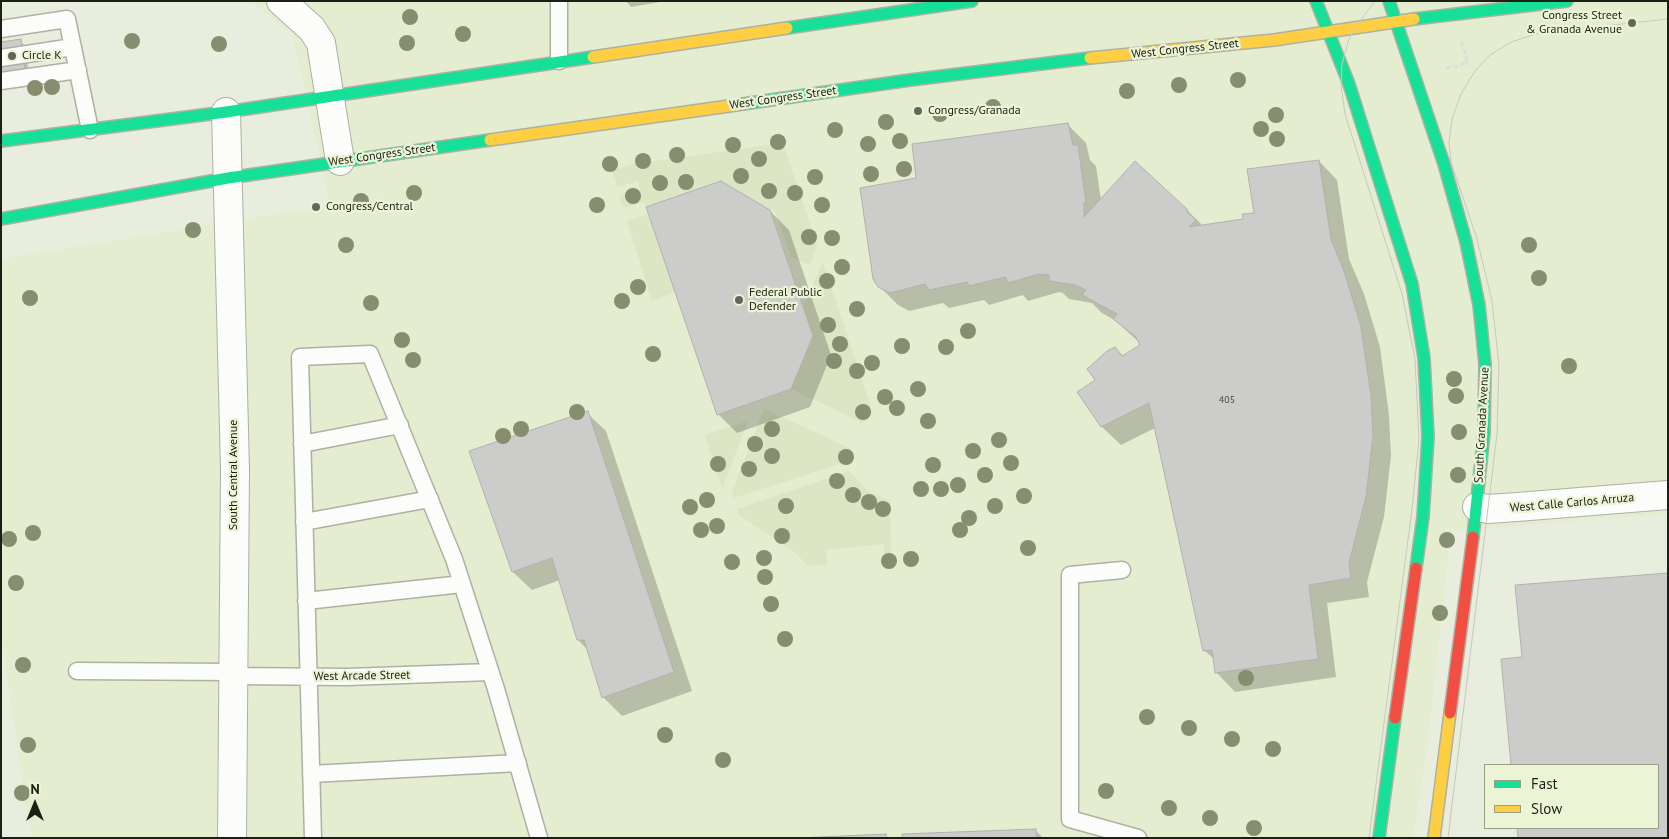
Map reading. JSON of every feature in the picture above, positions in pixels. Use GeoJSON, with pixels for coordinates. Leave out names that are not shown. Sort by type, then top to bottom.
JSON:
{"type":"FeatureCollection","features":[{"type":"Feature","properties":{"kind":"main road"},"geometry":{"type":"LineString","coordinates":[[1,141],[226,112],[972,1]]}},
{"type":"Feature","properties":{"kind":"main road"},"geometry":{"type":"LineString","coordinates":[[1316,1],[1342,64],[1412,284],[1424,358],[1428,437],[1423,517],[1378,838]]}},
{"type":"Feature","properties":{"kind":"main road","name":"South Granada Avenue"},"geometry":{"type":"LineString","coordinates":[[1389,1],[1398,22],[1412,72],[1444,164],[1466,242],[1479,305],[1485,364],[1484,433],[1477,507],[1434,838]]}},
{"type":"Feature","properties":{"kind":"main road","name":"West Congress Street"},"geometry":{"type":"LineString","coordinates":[[1,221],[228,178],[340,161],[1006,68],[1329,33],[1398,22],[1568,1]]}},
{"type":"Feature","properties":{"kind":"main road"},"geometry":{"type":"LineString","coordinates":[[1,132],[41,136]]}},
{"type":"Feature","properties":{"kind":"street"},"geometry":{"type":"LineString","coordinates":[[281,1],[312,29],[321,43],[340,161]]}},
{"type":"Feature","properties":{"kind":"street","name":"South Central Avenue"},"geometry":{"type":"LineString","coordinates":[[226,112],[234,417],[232,838]]}},
{"type":"Feature","properties":{"kind":"street","name":"West Calle Carlos Arruza"},"geometry":{"type":"LineString","coordinates":[[1477,507],[1517,507],[1668,495]]}},
{"type":"Feature","properties":{"kind":"lane"},"geometry":{"type":"LineString","coordinates":[[559,1],[559,61]]}},
{"type":"Feature","properties":{"kind":"lane"},"geometry":{"type":"LineString","coordinates":[[1,29],[67,19],[90,130]]}},
{"type":"Feature","properties":{"kind":"lane"},"geometry":{"type":"LineString","coordinates":[[1,58],[73,47]]}},
{"type":"Feature","properties":{"kind":"lane"},"geometry":{"type":"LineString","coordinates":[[1,81],[78,70]]}},
{"type":"Feature","properties":{"kind":"lane"},"geometry":{"type":"LineString","coordinates":[[313,838],[300,358],[370,354],[430,499],[462,584],[518,763],[539,838]]}},
{"type":"Feature","properties":{"kind":"lane"},"geometry":{"type":"LineString","coordinates":[[302,444],[400,424]]}},
{"type":"Feature","properties":{"kind":"lane"},"geometry":{"type":"LineString","coordinates":[[304,522],[430,499]]}},
{"type":"Feature","properties":{"kind":"lane"},"geometry":{"type":"LineString","coordinates":[[1122,570],[1070,575],[1070,819],[1138,838]]}},
{"type":"Feature","properties":{"kind":"lane"},"geometry":{"type":"LineString","coordinates":[[306,602],[462,584]]}},
{"type":"Feature","properties":{"kind":"lane","name":"West Arcade Street"},"geometry":{"type":"LineString","coordinates":[[77,671],[308,677],[490,672]]}},
{"type":"Feature","properties":{"kind":"lane"},"geometry":{"type":"LineString","coordinates":[[311,774],[518,763]]}},
{"type":"Feature","properties":{"kind":"path"},"geometry":{"type":"LineString","coordinates":[[1446,68],[1461,66],[1467,58],[1460,41]]}},
{"type":"Feature","properties":{"kind":"path"},"geometry":{"type":"LineString","coordinates":[[1465,61],[1471,67]]}},
{"type":"Feature","properties":{"kind":"shaded area"},"geometry":{"type":"Polygon","coordinates":[[[251,1],[1668,1],[1668,514],[1451,531],[1428,742],[1413,838],[31,838],[1,637],[1,259],[330,205],[292,34],[251,1]]]}},
{"type":"Feature","properties":{"kind":"shaded area"},"geometry":{"type":"Polygon","coordinates":[[[783,143],[817,245],[810,265],[791,257],[775,212],[721,181],[646,207],[644,202],[623,208],[619,196],[640,190],[638,181],[617,187],[612,170],[633,164],[783,143]]]}},
{"type":"Feature","properties":{"kind":"shaded area"},"geometry":{"type":"Polygon","coordinates":[[[648,214],[675,292],[652,301],[627,221],[648,214]]]}},
{"type":"Feature","properties":{"kind":"shaded area"},"geometry":{"type":"Polygon","coordinates":[[[823,262],[873,413],[863,423],[791,389],[813,336],[803,308],[823,262]]]}},
{"type":"Feature","properties":{"kind":"shaded area"},"geometry":{"type":"Polygon","coordinates":[[[764,409],[852,449],[852,460],[734,498],[732,492],[764,409]]]}},
{"type":"Feature","properties":{"kind":"shaded area"},"geometry":{"type":"Polygon","coordinates":[[[748,421],[722,489],[705,435],[748,421]]]}},
{"type":"Feature","properties":{"kind":"shaded area"},"geometry":{"type":"Polygon","coordinates":[[[849,471],[868,491],[890,501],[891,563],[885,562],[884,544],[826,550],[827,564],[808,566],[797,554],[739,515],[737,509],[849,471]]]}},
{"type":"Feature","properties":{"kind":"building","name":"Circle K"},"geometry":{"type":"Polygon","coordinates":[[[21,39],[25,69],[1,73],[1,42],[21,39]]]}},
{"type":"Feature","properties":{"kind":"building"},"geometry":{"type":"Polygon","coordinates":[[[1068,123],[1073,145],[1078,145],[1086,203],[1084,203],[1084,217],[1135,161],[1188,210],[1187,212],[1196,220],[1189,227],[1243,219],[1242,214],[1254,213],[1247,169],[1319,160],[1331,239],[1345,274],[1361,327],[1371,396],[1373,436],[1366,497],[1349,563],[1351,578],[1309,585],[1318,659],[1215,673],[1212,650],[1203,651],[1149,403],[1101,427],[1077,392],[1095,380],[1087,369],[1107,351],[1115,347],[1122,356],[1140,345],[1135,336],[1113,319],[1117,314],[1082,295],[1086,290],[1075,285],[1049,281],[1049,275],[1039,274],[1008,283],[1005,277],[969,286],[967,282],[929,290],[925,284],[890,293],[878,287],[873,279],[860,188],[916,178],[912,144],[1068,123]]]}},
{"type":"Feature","properties":{"kind":"building","name":"Federal Public Defender"},"geometry":{"type":"Polygon","coordinates":[[[721,181],[770,210],[813,336],[791,389],[717,415],[646,207],[721,181]]]}},
{"type":"Feature","properties":{"kind":"building"},"geometry":{"type":"Polygon","coordinates":[[[588,411],[674,672],[602,698],[584,640],[577,640],[552,558],[512,572],[469,451],[588,411]]]}},
{"type":"Feature","properties":{"kind":"building"},"geometry":{"type":"Polygon","coordinates":[[[1668,573],[1668,838],[1518,838],[1517,829],[1659,829],[1659,764],[1511,764],[1501,659],[1522,657],[1515,585],[1668,573]]]}},
{"type":"Feature","properties":{"kind":"building"},"geometry":{"type":"Polygon","coordinates":[[[1036,829],[1037,838],[902,838],[902,834],[1036,829]]]}},
{"type":"Feature","properties":{"kind":"building"},"geometry":{"type":"Polygon","coordinates":[[[886,834],[887,838],[798,838],[886,834]]]}},
{"type":"Feature","properties":{"kind":"tram line"},"geometry":{"type":"LineString","coordinates":[[1369,838],[1412,509],[1419,440],[1415,359],[1402,294],[1345,114],[1341,85],[1342,64],[1348,42],[1354,29],[1375,1]]}},
{"type":"Feature","properties":{"kind":"tram line"},"geometry":{"type":"LineString","coordinates":[[1448,838],[1497,434],[1499,365],[1492,301],[1477,239],[1451,162],[1449,142],[1452,119],[1461,94],[1475,71],[1490,55],[1511,42],[1539,33],[1668,19]]}},
{"type":"Feature","properties":{"kind":"traffic: fast"},"geometry":{"type":"LineString","coordinates":[[787,28],[972,1]]}},
{"type":"Feature","properties":{"kind":"traffic: fast"},"geometry":{"type":"LineString","coordinates":[[1316,1],[1349,84],[1412,284],[1424,358],[1428,437],[1423,517],[1416,568]]}},
{"type":"Feature","properties":{"kind":"traffic: fast"},"geometry":{"type":"LineString","coordinates":[[1389,1],[1444,164],[1466,242],[1479,305],[1485,364],[1484,433],[1473,537]]}},
{"type":"Feature","properties":{"kind":"traffic: fast"},"geometry":{"type":"LineString","coordinates":[[1414,19],[1567,1]]}},
{"type":"Feature","properties":{"kind":"traffic: fast"},"geometry":{"type":"LineString","coordinates":[[1,141],[226,112],[593,57]]}},
{"type":"Feature","properties":{"kind":"traffic: fast"},"geometry":{"type":"LineString","coordinates":[[743,104],[910,80],[1090,58]]}},
{"type":"Feature","properties":{"kind":"traffic: fast"},"geometry":{"type":"LineString","coordinates":[[1,219],[228,178],[490,140]]}},
{"type":"Feature","properties":{"kind":"traffic: fast"},"geometry":{"type":"LineString","coordinates":[[1379,838],[1395,718]]}},
{"type":"Feature","properties":{"kind":"traffic: slow"},"geometry":{"type":"LineString","coordinates":[[1090,58],[1274,40],[1414,19]]}},
{"type":"Feature","properties":{"kind":"traffic: slow"},"geometry":{"type":"LineString","coordinates":[[593,57],[787,28]]}},
{"type":"Feature","properties":{"kind":"traffic: slow"},"geometry":{"type":"LineString","coordinates":[[490,140],[743,104]]}},
{"type":"Feature","properties":{"kind":"traffic: slow"},"geometry":{"type":"LineString","coordinates":[[1434,838],[1450,713]]}},
{"type":"Feature","properties":{"kind":"traffic: jam"},"geometry":{"type":"LineString","coordinates":[[1450,713],[1473,537]]}},
{"type":"Feature","properties":{"kind":"traffic: jam"},"geometry":{"type":"LineString","coordinates":[[1395,718],[1416,568]]}},
{"type":"Feature","properties":{"kind":"place","name":"Congress Street & Granada Avenue"},"geometry":{"type":"Point","coordinates":[1632,23]}},
{"type":"Feature","properties":{"kind":"place","name":"Circle K"},"geometry":{"type":"Point","coordinates":[12,56]}},
{"type":"Feature","properties":{"kind":"place","name":"Congress/Granada"},"geometry":{"type":"Point","coordinates":[918,111]}},
{"type":"Feature","properties":{"kind":"place","name":"Congress/Central"},"geometry":{"type":"Point","coordinates":[316,207]}},
{"type":"Feature","properties":{"kind":"place","name":"Federal Public Defender"},"geometry":{"type":"Point","coordinates":[739,300]}}]}
